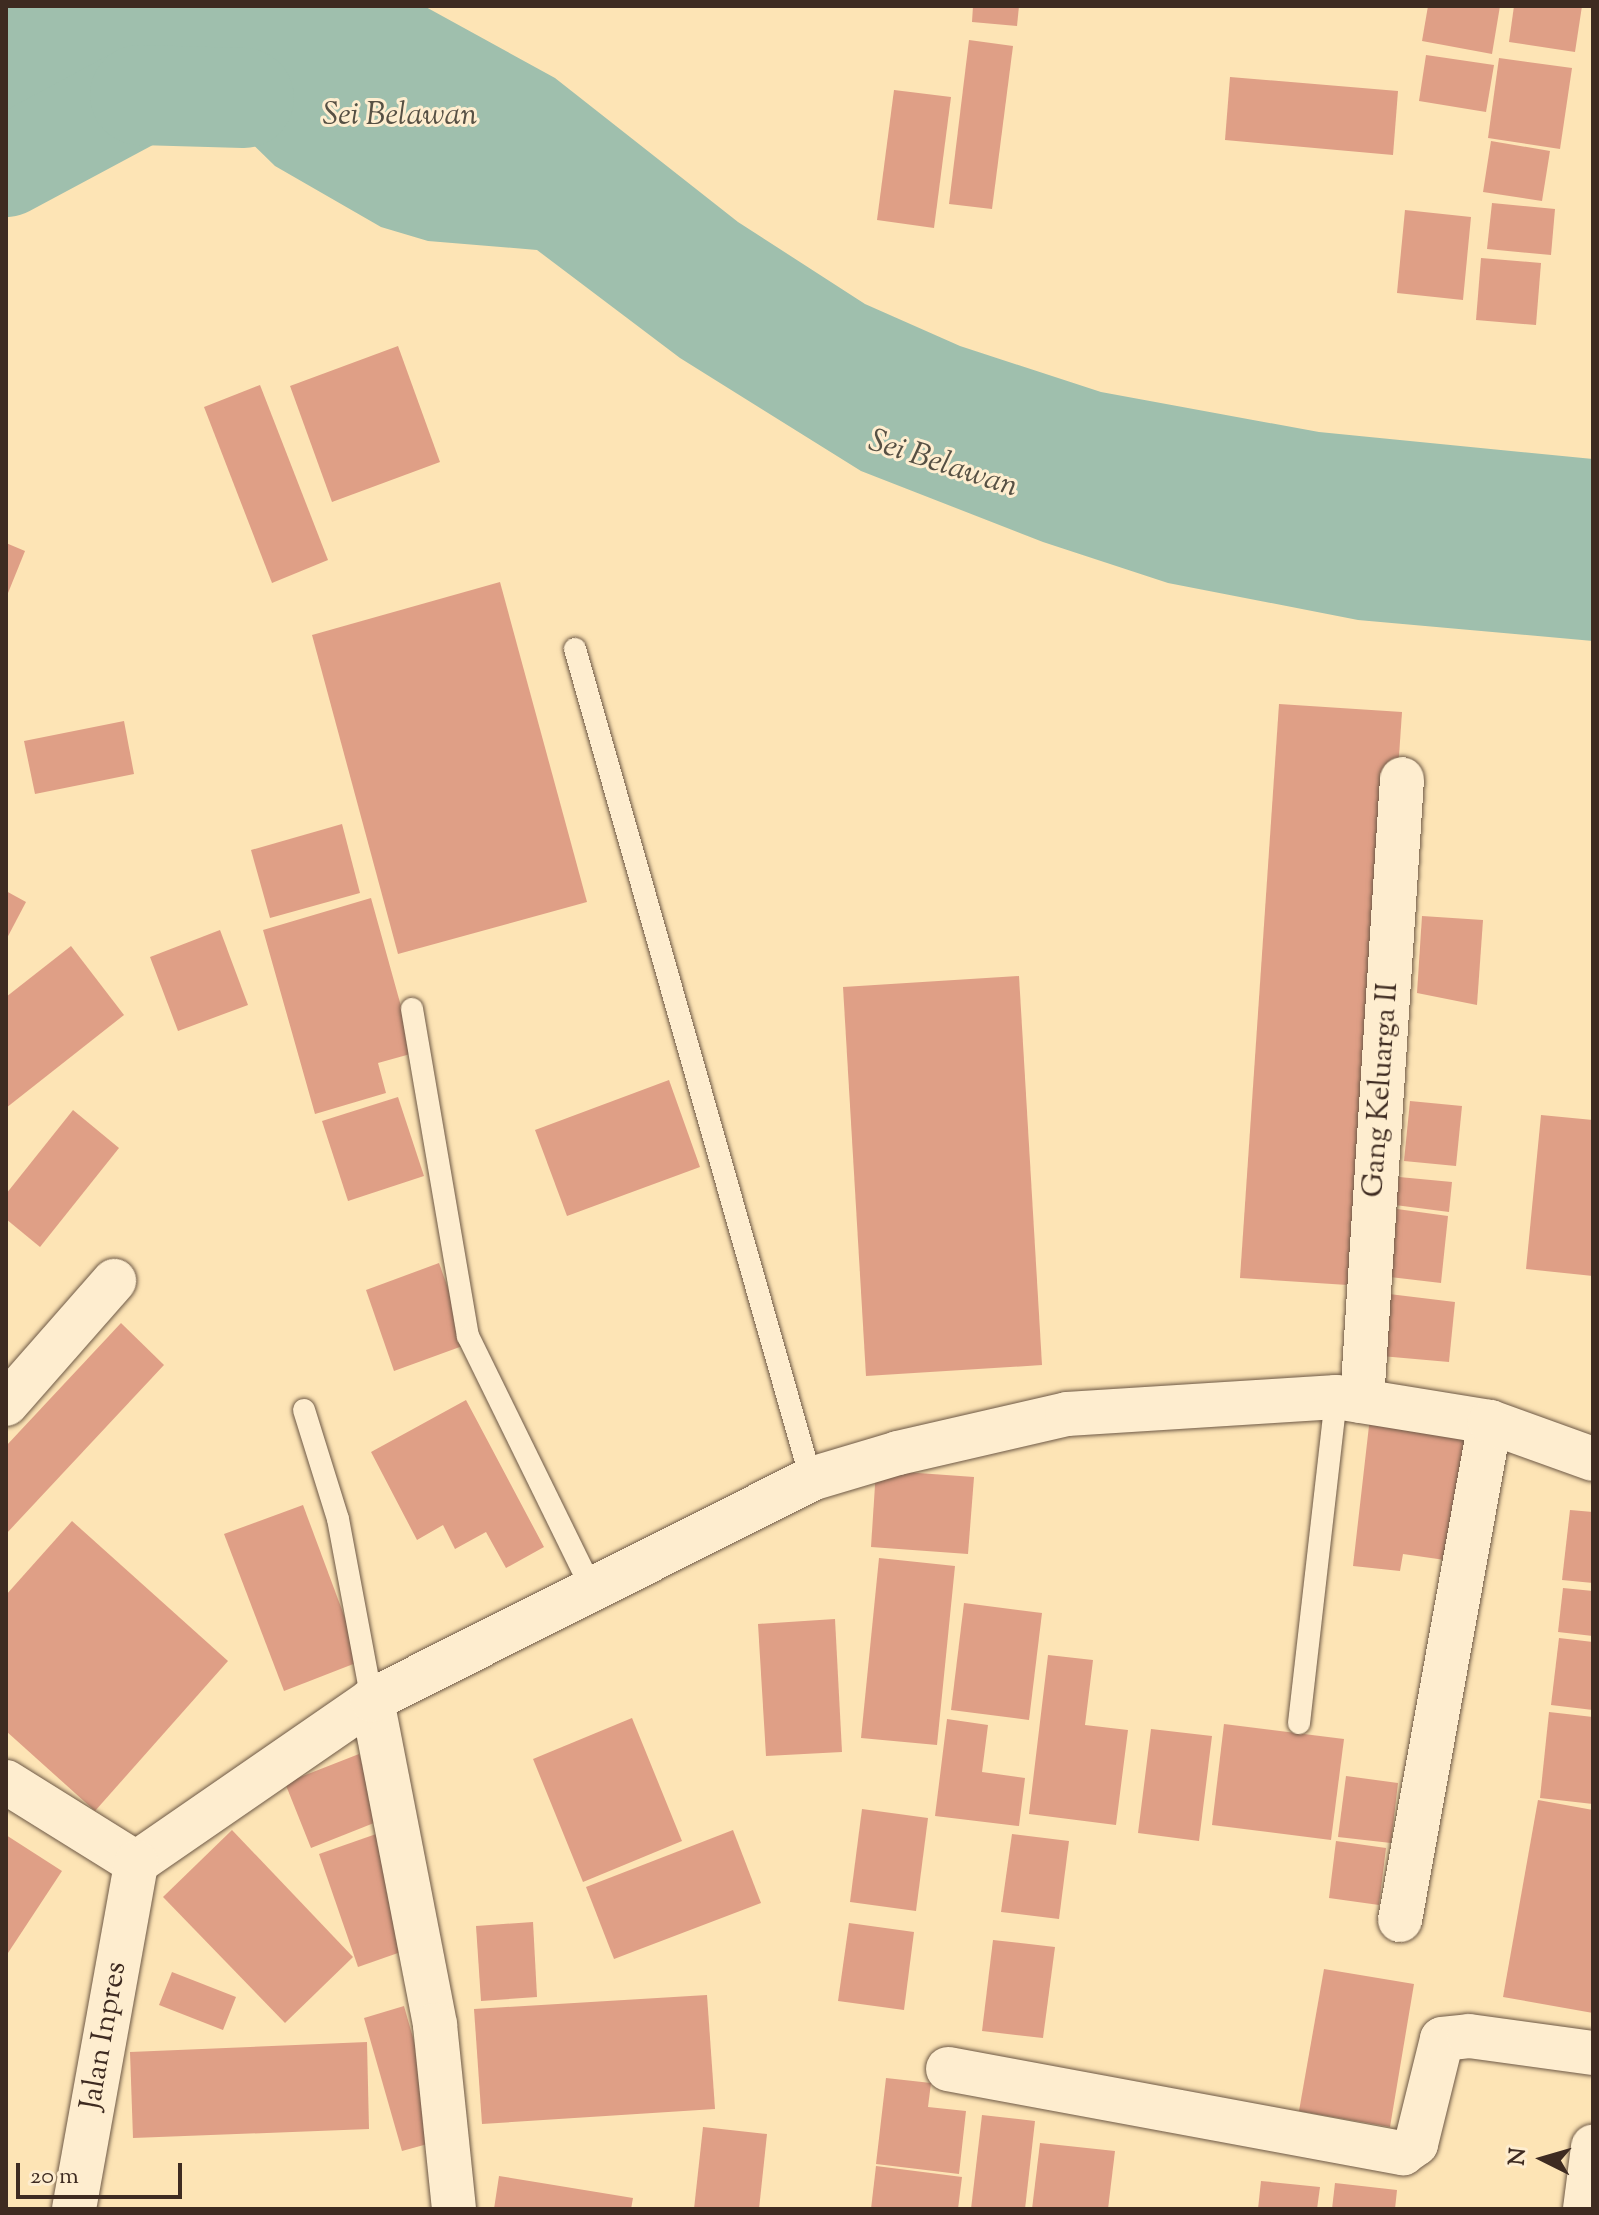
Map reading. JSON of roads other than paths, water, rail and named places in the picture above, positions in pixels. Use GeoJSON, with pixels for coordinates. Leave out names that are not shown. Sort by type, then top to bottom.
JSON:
{"type":"FeatureCollection","features":[{"type":"Feature","properties":{"kind":"street","name":"Gang Keluarga II"},"geometry":{"type":"LineString","coordinates":[[1349,1399],[1402,779]]}},
{"type":"Feature","properties":{"kind":"street"},"geometry":{"type":"LineString","coordinates":[[6,1404],[114,1281]]}},
{"type":"Feature","properties":{"kind":"street"},"geometry":{"type":"LineString","coordinates":[[6,1782],[136,1863],[372,1700],[811,1479],[1067,1414],[1349,1399],[1490,1422],[1593,1459]]}},
{"type":"Feature","properties":{"kind":"street"},"geometry":{"type":"LineString","coordinates":[[1400,1920],[1490,1422]]}},
{"type":"Feature","properties":{"kind":"street"},"geometry":{"type":"LineString","coordinates":[[372,1700],[435,2025],[454,2209]]}},
{"type":"Feature","properties":{"kind":"street","name":"Jalan Inpres"},"geometry":{"type":"LineString","coordinates":[[74,2209],[136,1863]]}},
{"type":"Feature","properties":{"kind":"street"},"geometry":{"type":"LineString","coordinates":[[948,2069],[1403,2153],[1416,2144],[1442,2039],[1469,2036],[1593,2053]]}},
{"type":"Feature","properties":{"kind":"street"},"geometry":{"type":"LineString","coordinates":[[1585,2209],[1593,2147]]}},
{"type":"Feature","properties":{"kind":"lane"},"geometry":{"type":"LineString","coordinates":[[575,649],[811,1479]]}},
{"type":"Feature","properties":{"kind":"lane"},"geometry":{"type":"LineString","coordinates":[[412,1009],[448,1254],[468,1336],[592,1589]]}},
{"type":"Feature","properties":{"kind":"lane"},"geometry":{"type":"LineString","coordinates":[[1299,1723],[1349,1399]]}},
{"type":"Feature","properties":{"kind":"lane"},"geometry":{"type":"LineString","coordinates":[[304,1410],[338,1519],[372,1700]]}},
{"type":"Feature","properties":{"kind":"water","name":"Sei Belawan"},"geometry":{"type":"Polygon","coordinates":[[[6,6],[424,6],[555,78],[738,222],[865,304],[960,346],[1101,392],[1319,432],[1593,459],[1593,641],[1358,620],[1168,583],[1043,542],[861,471],[680,358],[537,250],[428,241],[381,227],[275,166],[236,128],[195,114],[104,111],[36,128],[6,148],[6,6]]]}},
{"type":"Feature","properties":{"kind":"waterway","name":"Sei Belawan"},"geometry":{"type":"LineString","coordinates":[[6,167],[140,95],[244,98]]}}]}
